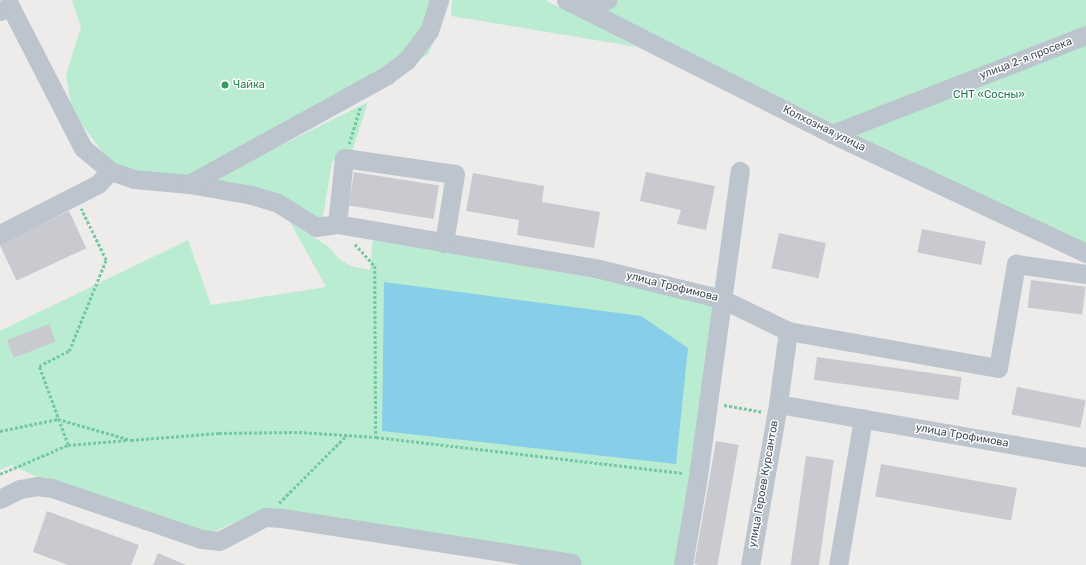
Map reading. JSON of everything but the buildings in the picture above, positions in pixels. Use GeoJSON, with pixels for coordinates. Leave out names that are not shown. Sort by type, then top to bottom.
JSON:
{"type":"FeatureCollection","features":[{"type":"Feature","properties":{"kind":"street"},"geometry":{"type":"LineString","coordinates":[[189,184],[366,86],[407,60],[429,31],[439,0]]}},
{"type":"Feature","properties":{"kind":"street","name":"Колхозная улица"},"geometry":{"type":"LineString","coordinates":[[566,0],[832,134],[1086,252]]}},
{"type":"Feature","properties":{"kind":"street"},"geometry":{"type":"LineString","coordinates":[[585,9],[607,0]]}},
{"type":"Feature","properties":{"kind":"street"},"geometry":{"type":"LineString","coordinates":[[0,234],[98,184],[110,171],[84,148],[6,6]]}},
{"type":"Feature","properties":{"kind":"street","name":"улица 2-я просека"},"geometry":{"type":"LineString","coordinates":[[832,134],[1086,36]]}},
{"type":"Feature","properties":{"kind":"street"},"geometry":{"type":"LineString","coordinates":[[337,224],[344,158],[455,174],[444,243]]}},
{"type":"Feature","properties":{"kind":"street"},"geometry":{"type":"LineString","coordinates":[[683,565],[708,402],[740,170]]}},
{"type":"Feature","properties":{"kind":"street","name":"улица Трофимова"},"geometry":{"type":"LineString","coordinates":[[110,171],[134,179],[189,184],[252,195],[278,203],[316,227],[337,224],[599,269],[722,299],[788,331],[998,368],[1016,264],[1086,274]]}},
{"type":"Feature","properties":{"kind":"street"},"geometry":{"type":"LineString","coordinates":[[778,404],[788,331]]}},
{"type":"Feature","properties":{"kind":"street","name":"улица Трофимова"},"geometry":{"type":"LineString","coordinates":[[778,404],[1086,457]]}},
{"type":"Feature","properties":{"kind":"street","name":"улица Героев Курсантов"},"geometry":{"type":"LineString","coordinates":[[750,565],[778,404]]}},
{"type":"Feature","properties":{"kind":"street"},"geometry":{"type":"LineString","coordinates":[[838,565],[863,418]]}},
{"type":"Feature","properties":{"kind":"street"},"geometry":{"type":"LineString","coordinates":[[0,499],[20,489],[37,486],[52,488],[201,539],[219,540],[265,517],[572,564]]}},
{"type":"Feature","properties":{"kind":"path"},"geometry":{"type":"LineString","coordinates":[[344,158],[366,86]]}},
{"type":"Feature","properties":{"kind":"path"},"geometry":{"type":"LineString","coordinates":[[68,445],[39,366],[69,351],[106,260],[75,196]]}},
{"type":"Feature","properties":{"kind":"path"},"geometry":{"type":"LineString","coordinates":[[337,224],[375,266],[376,437]]}},
{"type":"Feature","properties":{"kind":"path"},"geometry":{"type":"LineString","coordinates":[[708,402],[771,413],[778,404]]}},
{"type":"Feature","properties":{"kind":"path"},"geometry":{"type":"LineString","coordinates":[[0,431],[58,419],[131,440]]}},
{"type":"Feature","properties":{"kind":"path"},"geometry":{"type":"LineString","coordinates":[[0,474],[68,445],[219,432],[299,432],[376,437],[687,473]]}},
{"type":"Feature","properties":{"kind":"path"},"geometry":{"type":"LineString","coordinates":[[265,517],[347,435]]}},
{"type":"Feature","properties":{"kind":"green space","name":"Чайка"},"geometry":{"type":"Polygon","coordinates":[[[72,0],[447,0],[448,5],[429,53],[368,96],[185,177],[124,168],[107,158],[72,111],[66,75],[81,27],[72,0]]]}},
{"type":"Feature","properties":{"kind":"green space"},"geometry":{"type":"Polygon","coordinates":[[[452,0],[545,0],[637,47],[451,16],[452,0]]]}},
{"type":"Feature","properties":{"kind":"green space","name":"СНТ «Сосны»"},"geometry":{"type":"Polygon","coordinates":[[[581,0],[1086,0],[1086,247],[1029,221],[581,0]]]}},
{"type":"Feature","properties":{"kind":"green space"},"geometry":{"type":"Polygon","coordinates":[[[368,102],[353,149],[332,162],[322,222],[213,179],[368,102]]]}},
{"type":"Feature","properties":{"kind":"green space"},"geometry":{"type":"Polygon","coordinates":[[[290,222],[329,247],[339,259],[351,266],[370,270],[373,238],[716,301],[677,565],[579,565],[261,511],[208,534],[33,475],[12,465],[0,470],[0,331],[188,240],[211,305],[326,287],[290,222]]]}},
{"type":"Feature","properties":{"kind":"water"},"geometry":{"type":"Polygon","coordinates":[[[384,282],[641,316],[688,348],[676,464],[382,431],[384,282]]]}},
{"type":"Feature","properties":{"kind":"place","name":"Чайка"},"geometry":{"type":"Point","coordinates":[225,85]}}]}
